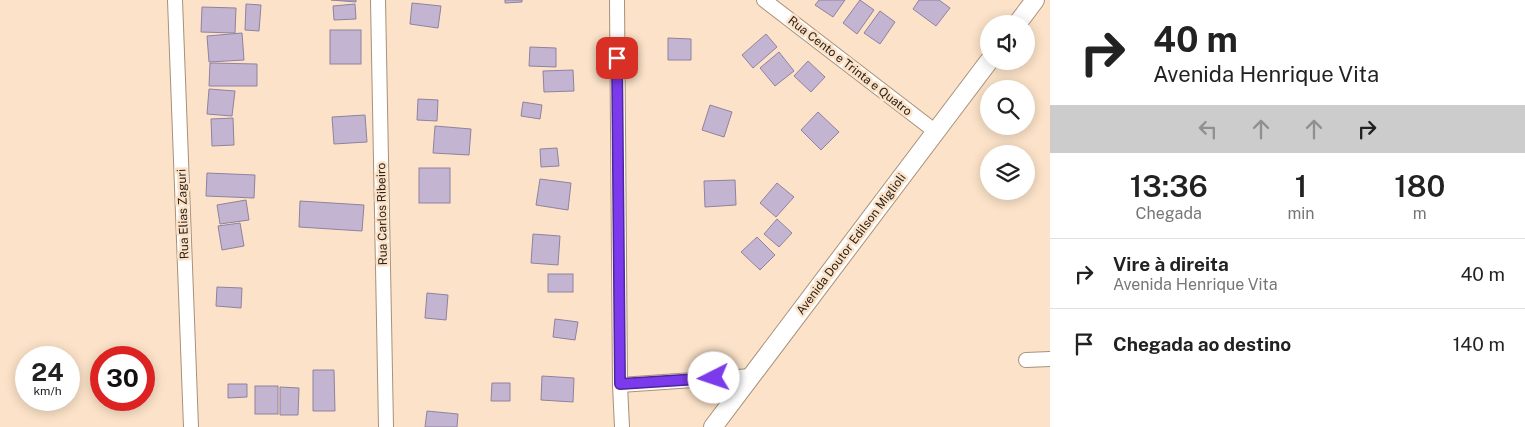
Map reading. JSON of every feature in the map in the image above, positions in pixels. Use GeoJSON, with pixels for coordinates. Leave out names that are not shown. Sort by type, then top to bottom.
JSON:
{"type":"FeatureCollection","features":[{"type":"Feature","properties":{"kind":"street","name":"Rua Elias Zaguri"},"geometry":{"type":"LineString","coordinates":[[175,0],[191,427]]}},
{"type":"Feature","properties":{"kind":"street","name":"Rua Carlos Ribeiro"},"geometry":{"type":"LineString","coordinates":[[378,0],[386,427]]}},
{"type":"Feature","properties":{"kind":"street"},"geometry":{"type":"LineString","coordinates":[[616,0],[622,427]]}},
{"type":"Feature","properties":{"kind":"street","name":"Rua Cento e Trinta e Quatro"},"geometry":{"type":"LineString","coordinates":[[764,0],[936,132]]}},
{"type":"Feature","properties":{"kind":"street"},"geometry":{"type":"LineString","coordinates":[[1024,15],[1035,0]]}},
{"type":"Feature","properties":{"kind":"street","name":"Avenida Doutor Edilson Miglioli"},"geometry":{"type":"LineString","coordinates":[[713,427],[982,70]]}},
{"type":"Feature","properties":{"kind":"street"},"geometry":{"type":"LineString","coordinates":[[1026,360],[1050,359]]}},
{"type":"Feature","properties":{"kind":"street"},"geometry":{"type":"LineString","coordinates":[[620,384],[752,376]]}},
{"type":"Feature","properties":{"kind":"building"},"geometry":{"type":"Polygon","coordinates":[[[331,0],[356,0],[356,2],[331,0]]]}},
{"type":"Feature","properties":{"kind":"building"},"geometry":{"type":"Polygon","coordinates":[[[505,0],[522,0],[522,2],[505,3],[505,0]]]}},
{"type":"Feature","properties":{"kind":"building"},"geometry":{"type":"Polygon","coordinates":[[[819,0],[845,0],[833,17],[815,5],[819,0]]]}},
{"type":"Feature","properties":{"kind":"building"},"geometry":{"type":"Polygon","coordinates":[[[860,0],[874,10],[857,34],[843,23],[860,0]]]}},
{"type":"Feature","properties":{"kind":"building"},"geometry":{"type":"Polygon","coordinates":[[[919,0],[939,0],[950,8],[936,26],[913,9],[919,0]]]}},
{"type":"Feature","properties":{"kind":"building"},"geometry":{"type":"Polygon","coordinates":[[[412,3],[441,6],[438,28],[410,24],[412,3]]]}},
{"type":"Feature","properties":{"kind":"building"},"geometry":{"type":"Polygon","coordinates":[[[246,4],[261,5],[259,31],[245,30],[246,4]]]}},
{"type":"Feature","properties":{"kind":"building"},"geometry":{"type":"Polygon","coordinates":[[[355,4],[356,19],[334,20],[333,6],[355,4]]]}},
{"type":"Feature","properties":{"kind":"building"},"geometry":{"type":"Polygon","coordinates":[[[202,7],[236,8],[235,33],[201,32],[202,7]]]}},
{"type":"Feature","properties":{"kind":"building"},"geometry":{"type":"Polygon","coordinates":[[[880,11],[895,22],[880,44],[864,33],[880,11]]]}},
{"type":"Feature","properties":{"kind":"building"},"geometry":{"type":"Polygon","coordinates":[[[330,30],[361,30],[361,64],[330,64],[330,30]]]}},
{"type":"Feature","properties":{"kind":"building"},"geometry":{"type":"Polygon","coordinates":[[[242,33],[244,60],[209,62],[207,36],[242,33]]]}},
{"type":"Feature","properties":{"kind":"building"},"geometry":{"type":"Polygon","coordinates":[[[766,34],[777,47],[753,68],[742,55],[766,34]]]}},
{"type":"Feature","properties":{"kind":"building"},"geometry":{"type":"Polygon","coordinates":[[[668,38],[691,39],[691,60],[668,60],[668,38]]]}},
{"type":"Feature","properties":{"kind":"building"},"geometry":{"type":"Polygon","coordinates":[[[530,47],[556,48],[556,67],[529,66],[530,47]]]}},
{"type":"Feature","properties":{"kind":"building"},"geometry":{"type":"Polygon","coordinates":[[[779,52],[794,71],[775,86],[760,68],[779,52]]]}},
{"type":"Feature","properties":{"kind":"building"},"geometry":{"type":"Polygon","coordinates":[[[808,61],[825,77],[811,92],[794,76],[808,61]]]}},
{"type":"Feature","properties":{"kind":"building"},"geometry":{"type":"Polygon","coordinates":[[[210,63],[257,64],[257,86],[209,86],[210,63]]]}},
{"type":"Feature","properties":{"kind":"building"},"geometry":{"type":"Polygon","coordinates":[[[573,70],[574,91],[544,92],[543,71],[573,70]]]}},
{"type":"Feature","properties":{"kind":"building"},"geometry":{"type":"Polygon","coordinates":[[[209,89],[235,91],[232,116],[207,114],[209,89]]]}},
{"type":"Feature","properties":{"kind":"building"},"geometry":{"type":"Polygon","coordinates":[[[418,99],[438,100],[437,121],[417,120],[418,99]]]}},
{"type":"Feature","properties":{"kind":"building"},"geometry":{"type":"Polygon","coordinates":[[[523,102],[542,105],[540,119],[521,116],[523,102]]]}},
{"type":"Feature","properties":{"kind":"building"},"geometry":{"type":"Polygon","coordinates":[[[710,105],[732,112],[724,137],[702,130],[710,105]]]}},
{"type":"Feature","properties":{"kind":"building"},"geometry":{"type":"Polygon","coordinates":[[[818,112],[839,132],[821,150],[801,130],[818,112]]]}},
{"type":"Feature","properties":{"kind":"building"},"geometry":{"type":"Polygon","coordinates":[[[365,115],[367,142],[334,144],[332,117],[365,115]]]}},
{"type":"Feature","properties":{"kind":"building"},"geometry":{"type":"Polygon","coordinates":[[[233,118],[234,145],[212,146],[211,119],[233,118]]]}},
{"type":"Feature","properties":{"kind":"building"},"geometry":{"type":"Polygon","coordinates":[[[435,126],[471,129],[469,155],[433,153],[435,126]]]}},
{"type":"Feature","properties":{"kind":"building"},"geometry":{"type":"Polygon","coordinates":[[[557,148],[559,166],[541,167],[540,149],[557,148]]]}},
{"type":"Feature","properties":{"kind":"building"},"geometry":{"type":"Polygon","coordinates":[[[419,168],[450,168],[450,203],[419,203],[419,168]]]}},
{"type":"Feature","properties":{"kind":"building"},"geometry":{"type":"Polygon","coordinates":[[[207,173],[255,175],[254,198],[206,196],[207,173]]]}},
{"type":"Feature","properties":{"kind":"building"},"geometry":{"type":"Polygon","coordinates":[[[540,179],[571,183],[568,210],[536,205],[540,179]]]}},
{"type":"Feature","properties":{"kind":"building"},"geometry":{"type":"Polygon","coordinates":[[[735,180],[736,205],[705,207],[704,181],[735,180]]]}},
{"type":"Feature","properties":{"kind":"building"},"geometry":{"type":"Polygon","coordinates":[[[777,183],[794,197],[776,217],[760,203],[777,183]]]}},
{"type":"Feature","properties":{"kind":"building"},"geometry":{"type":"Polygon","coordinates":[[[246,200],[249,220],[220,224],[217,205],[246,200]]]}},
{"type":"Feature","properties":{"kind":"building"},"geometry":{"type":"Polygon","coordinates":[[[300,201],[364,205],[362,231],[299,227],[300,201]]]}},
{"type":"Feature","properties":{"kind":"building"},"geometry":{"type":"Polygon","coordinates":[[[777,219],[792,233],[779,247],[764,234],[777,219]]]}},
{"type":"Feature","properties":{"kind":"building"},"geometry":{"type":"Polygon","coordinates":[[[240,223],[244,246],[222,250],[218,226],[240,223]]]}},
{"type":"Feature","properties":{"kind":"building"},"geometry":{"type":"Polygon","coordinates":[[[533,234],[560,236],[558,265],[531,263],[533,234]]]}},
{"type":"Feature","properties":{"kind":"building"},"geometry":{"type":"Polygon","coordinates":[[[757,237],[775,255],[760,270],[741,252],[757,237]]]}},
{"type":"Feature","properties":{"kind":"building"},"geometry":{"type":"Polygon","coordinates":[[[548,274],[573,274],[573,292],[548,292],[548,274]]]}},
{"type":"Feature","properties":{"kind":"building"},"geometry":{"type":"Polygon","coordinates":[[[217,287],[242,288],[241,308],[216,306],[217,287]]]}},
{"type":"Feature","properties":{"kind":"building"},"geometry":{"type":"Polygon","coordinates":[[[427,293],[448,295],[446,320],[425,318],[427,293]]]}},
{"type":"Feature","properties":{"kind":"building"},"geometry":{"type":"Polygon","coordinates":[[[555,319],[578,322],[575,340],[553,337],[555,319]]]}},
{"type":"Feature","properties":{"kind":"building"},"geometry":{"type":"Polygon","coordinates":[[[313,370],[334,370],[335,411],[313,411],[313,370]]]}},
{"type":"Feature","properties":{"kind":"building"},"geometry":{"type":"Polygon","coordinates":[[[542,376],[574,378],[573,402],[541,400],[542,376]]]}},
{"type":"Feature","properties":{"kind":"building"},"geometry":{"type":"Polygon","coordinates":[[[492,383],[510,383],[510,401],[491,401],[492,383]]]}},
{"type":"Feature","properties":{"kind":"building"},"geometry":{"type":"Polygon","coordinates":[[[228,384],[247,384],[247,397],[228,398],[228,384]]]}},
{"type":"Feature","properties":{"kind":"building"},"geometry":{"type":"Polygon","coordinates":[[[255,386],[278,386],[278,414],[255,414],[255,386]]]}},
{"type":"Feature","properties":{"kind":"building"},"geometry":{"type":"Polygon","coordinates":[[[280,387],[299,388],[298,415],[280,415],[280,387]]]}},
{"type":"Feature","properties":{"kind":"building"},"geometry":{"type":"Polygon","coordinates":[[[427,411],[458,414],[457,427],[425,427],[427,411]]]}},
{"type":"Feature","properties":{"kind":"route"},"geometry":{"type":"LineString","coordinates":[[617,58],[620,384],[714,378]]}}]}
